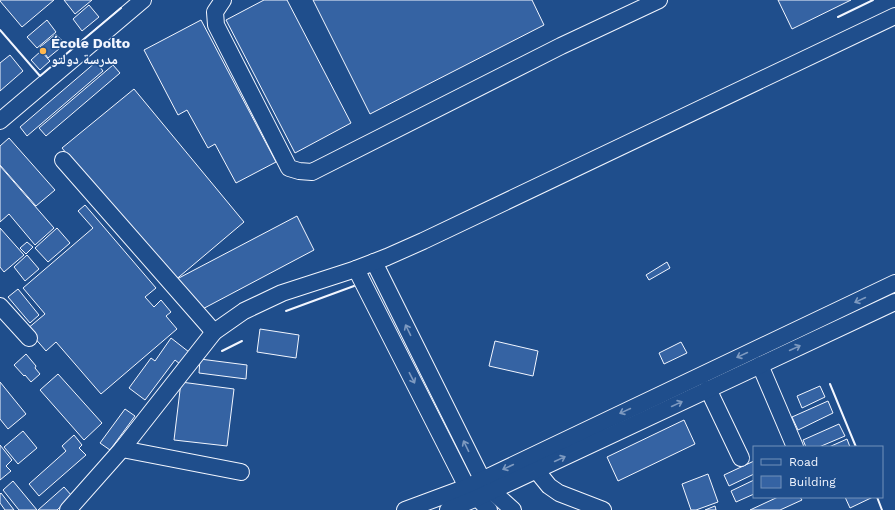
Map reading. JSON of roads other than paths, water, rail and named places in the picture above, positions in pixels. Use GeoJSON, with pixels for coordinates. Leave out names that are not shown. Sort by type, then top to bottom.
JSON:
{"type":"FeatureCollection","features":[{"type":"Feature","properties":{"kind":"street"},"geometry":{"type":"LineString","coordinates":[[0,121],[143,0]]}},
{"type":"Feature","properties":{"kind":"street"},"geometry":{"type":"LineString","coordinates":[[223,0],[216,12],[216,26],[285,161],[289,168],[298,171],[312,172],[561,46],[659,0]]}},
{"type":"Feature","properties":{"kind":"street"},"geometry":{"type":"LineString","coordinates":[[68,510],[122,449],[214,332],[244,311],[282,293],[374,262],[446,230],[895,16]]}},
{"type":"Feature","properties":{"kind":"street"},"geometry":{"type":"LineString","coordinates":[[64,160],[214,332]]}},
{"type":"Feature","properties":{"kind":"street"},"geometry":{"type":"LineString","coordinates":[[374,262],[487,485],[513,510]]}},
{"type":"Feature","properties":{"kind":"street"},"geometry":{"type":"LineString","coordinates":[[356,269],[472,492],[489,510]]}},
{"type":"Feature","properties":{"kind":"street"},"geometry":{"type":"LineString","coordinates":[[405,510],[472,492],[895,283]]}},
{"type":"Feature","properties":{"kind":"street"},"geometry":{"type":"LineString","coordinates":[[487,485],[536,470],[895,302]]}},
{"type":"Feature","properties":{"kind":"street"},"geometry":{"type":"LineString","coordinates":[[0,306],[29,338]]}},
{"type":"Feature","properties":{"kind":"street"},"geometry":{"type":"LineString","coordinates":[[760,365],[795,446]]}},
{"type":"Feature","properties":{"kind":"street"},"geometry":{"type":"LineString","coordinates":[[708,389],[741,458]]}},
{"type":"Feature","properties":{"kind":"street"},"geometry":{"type":"LineString","coordinates":[[122,449],[241,472]]}},
{"type":"Feature","properties":{"kind":"street"},"geometry":{"type":"LineString","coordinates":[[536,470],[549,486],[559,493],[603,510]]}},
{"type":"Feature","properties":{"kind":"street"},"geometry":{"type":"LineString","coordinates":[[448,510],[472,492]]}},
{"type":"Feature","properties":{"kind":"place","name":"École Dolto مدرسة دولتو"},"geometry":{"type":"Point","coordinates":[43,51]}}]}
